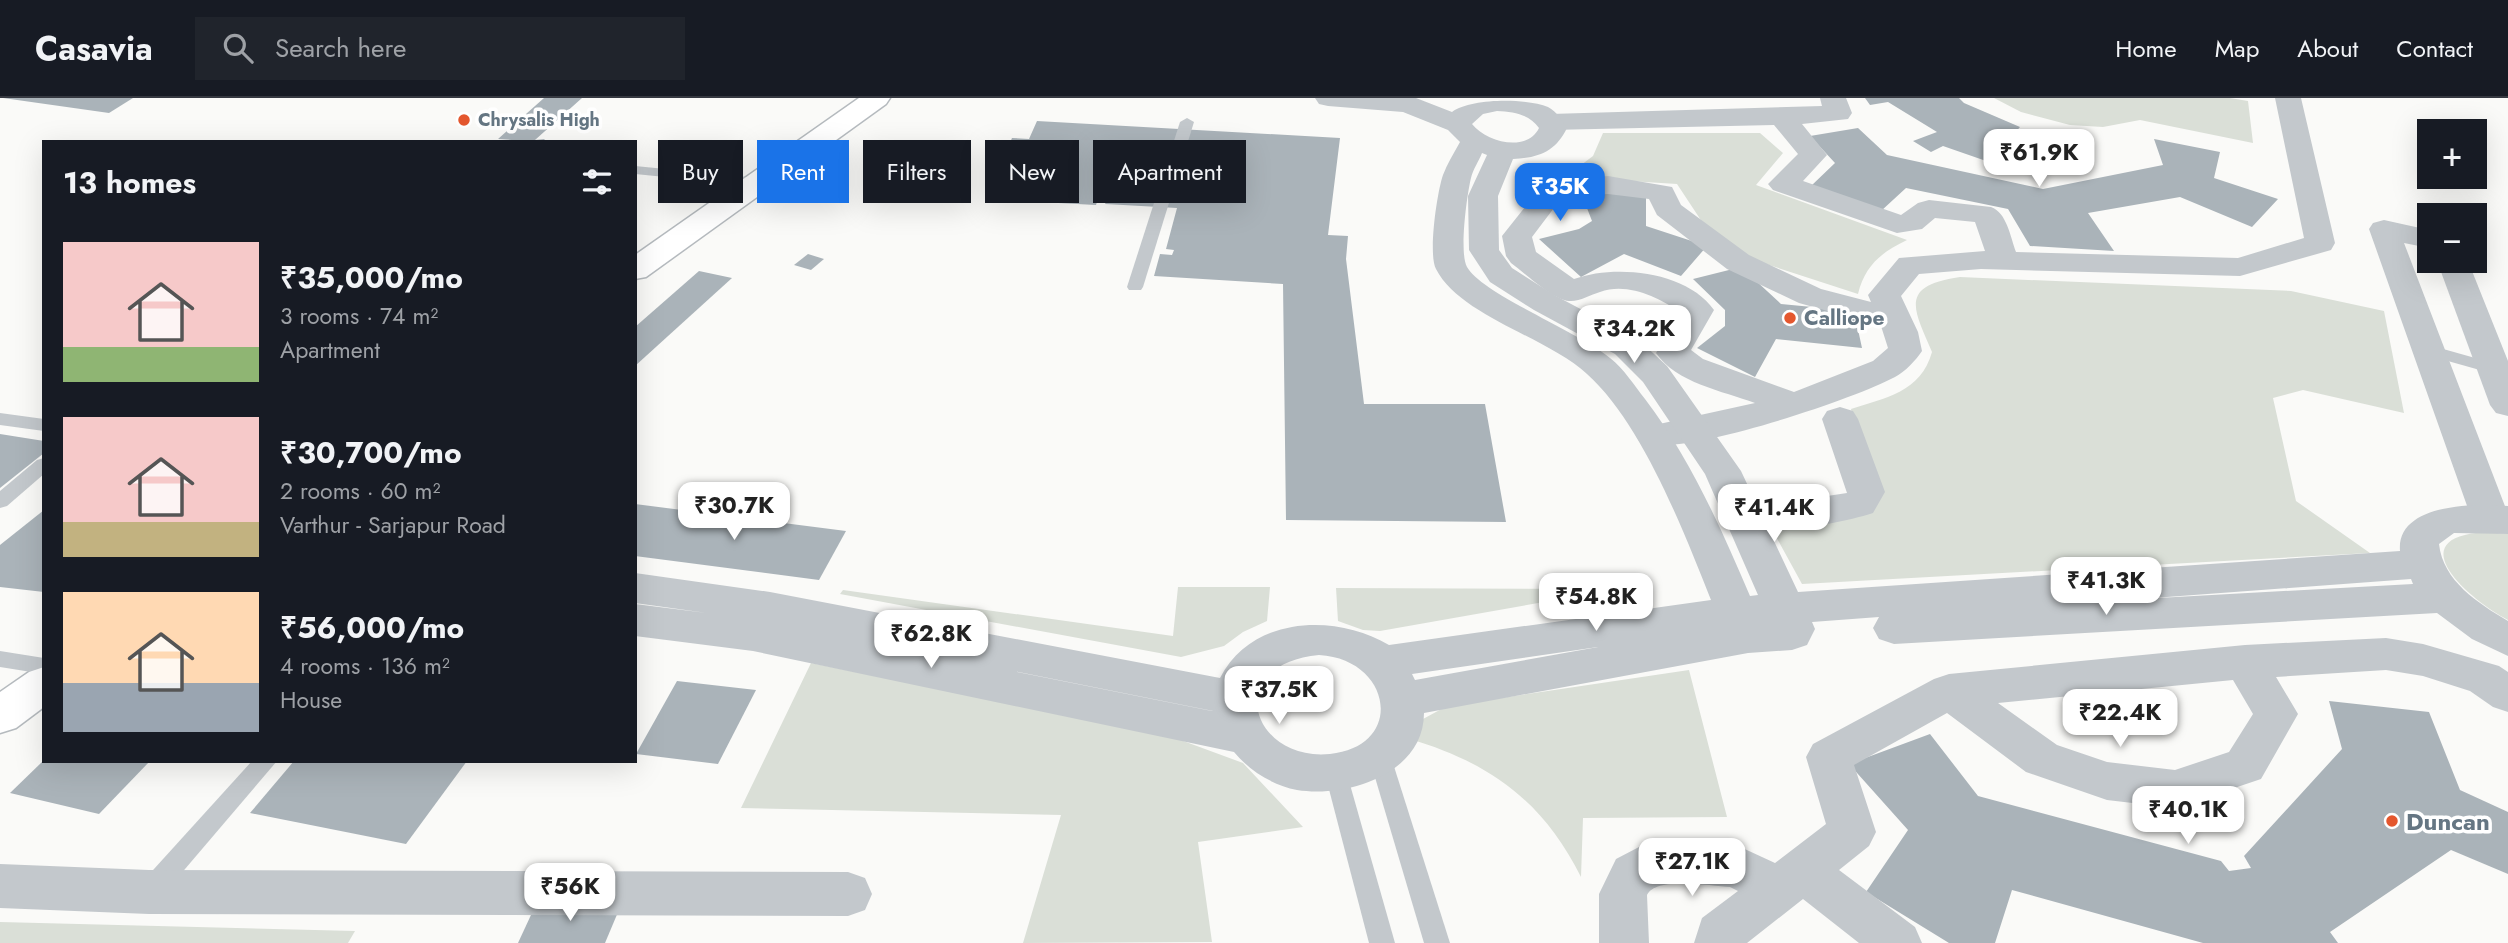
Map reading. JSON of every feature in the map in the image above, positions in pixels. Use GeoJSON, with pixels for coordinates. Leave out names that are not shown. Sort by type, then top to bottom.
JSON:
{"type":"FeatureCollection","features":[{"type":"Feature","properties":{"kind":"main road"},"geometry":{"type":"LineString","coordinates":[[817,140],[877,98]]}},
{"type":"Feature","properties":{"kind":"main road"},"geometry":{"type":"LineString","coordinates":[[637,269],[757,182]]}},
{"type":"Feature","properties":{"kind":"main road"},"geometry":{"type":"LineString","coordinates":[[0,715],[42,685]]}},
{"type":"Feature","properties":{"kind":"street"},"geometry":{"type":"LineString","coordinates":[[1328,98],[1408,104],[1477,131],[1539,145],[1552,135],[1550,122],[1544,115],[1523,106],[1497,103],[1477,131],[1457,176],[1449,219],[1450,267],[1470,290],[1553,335],[1598,366],[1654,436],[1706,539],[1742,625]]}},
{"type":"Feature","properties":{"kind":"street"},"geometry":{"type":"LineString","coordinates":[[1445,98],[1477,131],[1483,196],[1484,250],[1495,267],[1501,275],[1522,289],[1627,346],[1655,374],[1722,471],[1791,621]]}},
{"type":"Feature","properties":{"kind":"street"},"geometry":{"type":"LineString","coordinates":[[1550,122],[1782,117],[1838,113],[1833,98]]}},
{"type":"Feature","properties":{"kind":"street"},"geometry":{"type":"LineString","coordinates":[[1654,436],[1695,430],[1794,405],[1885,369],[1905,351],[1884,295],[1910,265],[2004,261],[2239,267],[2320,243],[2288,98]]}},
{"type":"Feature","properties":{"kind":"street"},"geometry":{"type":"LineString","coordinates":[[1597,121],[1592,102],[1718,104]]}},
{"type":"Feature","properties":{"kind":"street"},"geometry":{"type":"LineString","coordinates":[[1782,117],[1813,155],[1783,184],[1909,226],[1929,209],[1980,213],[1990,220],[2004,261]]}},
{"type":"Feature","properties":{"kind":"street"},"geometry":{"type":"LineString","coordinates":[[1794,405],[1691,367],[1672,353],[1698,310],[1678,294],[1640,282],[1603,280],[1571,292],[1522,256],[1517,236],[1554,189],[1587,184],[1639,187],[1662,193],[1668,209],[1738,262],[1810,296],[1895,319]]}},
{"type":"Feature","properties":{"kind":"street"},"geometry":{"type":"LineString","coordinates":[[2417,236],[2384,229],[2429,350],[2499,518],[2453,518],[2428,530],[2421,539],[2419,551],[2422,564],[2445,597],[2475,621],[2508,639]]}},
{"type":"Feature","properties":{"kind":"street"},"geometry":{"type":"LineString","coordinates":[[2457,273],[2508,405]]}},
{"type":"Feature","properties":{"kind":"street"},"geometry":{"type":"LineString","coordinates":[[1743,515],[1801,513],[1860,504],[1867,492],[1840,419]]}},
{"type":"Feature","properties":{"kind":"street"},"geometry":{"type":"LineString","coordinates":[[1383,662],[1742,625],[2422,564]]}},
{"type":"Feature","properties":{"kind":"street"},"geometry":{"type":"LineString","coordinates":[[637,588],[770,607],[1240,717]]}},
{"type":"Feature","properties":{"kind":"street"},"geometry":{"type":"LineString","coordinates":[[1791,621],[2445,597]]}},
{"type":"Feature","properties":{"kind":"street"},"geometry":{"type":"LineString","coordinates":[[637,620],[753,635],[1240,717]]}},
{"type":"Feature","properties":{"kind":"street"},"geometry":{"type":"LineString","coordinates":[[1405,699],[1742,625]]}},
{"type":"Feature","properties":{"kind":"street"},"geometry":{"type":"LineString","coordinates":[[1298,640],[1344,642],[1366,650],[1383,662],[1398,680],[1405,699],[1405,720],[1396,740],[1380,757],[1357,769],[1336,774],[1308,774],[1285,768],[1265,757],[1240,717],[1237,689],[1245,673],[1258,658],[1277,647],[1298,640]]}},
{"type":"Feature","properties":{"kind":"street"},"geometry":{"type":"LineString","coordinates":[[1719,943],[1720,934],[1852,832],[1829,757],[1950,691],[2245,662],[2386,654],[2423,660],[2484,678],[2508,695]]}},
{"type":"Feature","properties":{"kind":"street"},"geometry":{"type":"LineString","coordinates":[[1950,691],[2042,759],[2107,781],[2175,789],[2245,766],[2276,714],[2245,662]]}},
{"type":"Feature","properties":{"kind":"street"},"geometry":{"type":"LineString","coordinates":[[1624,943],[1623,894],[1633,874],[1656,862],[1736,866],[1791,879],[1896,943]]}},
{"type":"Feature","properties":{"kind":"street"},"geometry":{"type":"LineString","coordinates":[[0,886],[149,892],[848,894]]}},
{"type":"Feature","properties":{"kind":"lane"},"geometry":{"type":"LineString","coordinates":[[1135,288],[1187,122]]}},
{"type":"Feature","properties":{"kind":"lane"},"geometry":{"type":"LineString","coordinates":[[637,170],[757,182]]}},
{"type":"Feature","properties":{"kind":"lane"},"geometry":{"type":"LineString","coordinates":[[2429,350],[2494,369]]}},
{"type":"Feature","properties":{"kind":"lane"},"geometry":{"type":"LineString","coordinates":[[0,419],[42,425]]}},
{"type":"Feature","properties":{"kind":"lane"},"geometry":{"type":"LineString","coordinates":[[0,501],[42,466]]}},
{"type":"Feature","properties":{"kind":"lane"},"geometry":{"type":"LineString","coordinates":[[0,659],[42,666]]}},
{"type":"Feature","properties":{"kind":"lane"},"geometry":{"type":"LineString","coordinates":[[1380,757],[1437,943]]}},
{"type":"Feature","properties":{"kind":"lane"},"geometry":{"type":"LineString","coordinates":[[149,892],[264,763]]}},
{"type":"Feature","properties":{"kind":"lane"},"geometry":{"type":"LineString","coordinates":[[1336,774],[1382,943]]}},
{"type":"Feature","properties":{"kind":"shaded area"},"geometry":{"type":"Polygon","coordinates":[[[1994,98],[2230,98],[2248,101],[2253,143],[2140,120],[2103,127],[2070,125],[2021,112],[1994,98]]]}},
{"type":"Feature","properties":{"kind":"shaded area"},"geometry":{"type":"Polygon","coordinates":[[[1603,133],[1760,133],[1783,153],[1756,185],[1907,240],[1890,249],[1870,267],[1858,294],[1720,249],[1677,184],[1565,177],[1593,156],[1603,133]]]}},
{"type":"Feature","properties":{"kind":"shaded area"},"geometry":{"type":"Polygon","coordinates":[[[1960,277],[2291,291],[2384,311],[2404,413],[2303,390],[2273,398],[2296,501],[2370,553],[1802,584],[1768,522],[1874,498],[1851,409],[1889,397],[1911,385],[1919,376],[1932,352],[1917,312],[1919,293],[1927,286],[1960,277]]]}},
{"type":"Feature","properties":{"kind":"shaded area"},"geometry":{"type":"Polygon","coordinates":[[[2486,532],[2508,534],[2508,620],[2476,599],[2461,585],[2449,571],[2444,557],[2446,545],[2460,536],[2486,532]]]}},
{"type":"Feature","properties":{"kind":"shaded area"},"geometry":{"type":"Polygon","coordinates":[[[1178,587],[1270,587],[1267,621],[1243,632],[1224,646],[1181,657],[840,594],[843,590],[1173,636],[1178,587]]]}},
{"type":"Feature","properties":{"kind":"shaded area"},"geometry":{"type":"Polygon","coordinates":[[[1336,588],[1617,589],[1380,631],[1363,630],[1338,621],[1336,588]]]}},
{"type":"Feature","properties":{"kind":"shaded area"},"geometry":{"type":"Polygon","coordinates":[[[811,663],[1167,735],[1243,763],[1303,827],[1198,842],[1212,942],[1023,943],[1061,815],[741,808],[811,663]]]}},
{"type":"Feature","properties":{"kind":"shaded area"},"geometry":{"type":"Polygon","coordinates":[[[1689,670],[1727,817],[1583,818],[1581,877],[1550,827],[1511,788],[1465,760],[1410,739],[1423,719],[1447,706],[1689,670]]]}},
{"type":"Feature","properties":{"kind":"shaded area"},"geometry":{"type":"Polygon","coordinates":[[[0,922],[355,931],[348,943],[0,943],[0,922]]]}},
{"type":"Feature","properties":{"kind":"building"},"geometry":{"type":"Polygon","coordinates":[[[3,98],[133,98],[109,113],[3,98]]]}},
{"type":"Feature","properties":{"kind":"building"},"geometry":{"type":"Polygon","coordinates":[[[544,98],[582,98],[535,140],[498,139],[544,98]]]}},
{"type":"Feature","properties":{"kind":"building"},"geometry":{"type":"Polygon","coordinates":[[[1865,98],[1959,98],[1964,103],[2020,127],[1989,162],[1943,146],[1931,152],[1913,141],[1937,132],[1888,102],[1870,105],[1865,98]]]}},
{"type":"Feature","properties":{"kind":"building"},"geometry":{"type":"Polygon","coordinates":[[[1037,121],[1340,138],[1328,235],[1348,236],[1346,259],[1364,404],[1485,404],[1506,522],[1286,520],[1283,284],[1154,276],[1160,254],[1172,255],[1174,250],[1166,249],[1177,208],[1105,204],[1246,203],[1246,140],[1093,140],[1093,203],[1096,205],[1059,203],[1079,203],[1079,140],[1011,140],[1029,139],[1037,121]]]}},
{"type":"Feature","properties":{"kind":"building"},"geometry":{"type":"Polygon","coordinates":[[[1858,128],[1887,155],[2043,189],[2163,165],[2154,139],[2220,152],[2214,178],[2278,199],[2252,227],[2180,197],[2088,213],[2114,251],[2030,246],[2008,209],[1906,188],[1881,211],[1811,186],[1835,163],[1810,136],[1858,128]]]}},
{"type":"Feature","properties":{"kind":"building"},"geometry":{"type":"Polygon","coordinates":[[[1580,190],[1646,193],[1646,226],[1707,246],[1681,276],[1624,254],[1581,277],[1539,239],[1579,229],[1592,221],[1580,190]]]}},
{"type":"Feature","properties":{"kind":"building"},"geometry":{"type":"Polygon","coordinates":[[[808,254],[824,259],[811,270],[794,265],[808,254]]]}},
{"type":"Feature","properties":{"kind":"building","name":"Calliope"},"geometry":{"type":"Polygon","coordinates":[[[1741,267],[1781,304],[1854,311],[1862,348],[1776,339],[1755,377],[1697,348],[1725,326],[1725,310],[1693,279],[1741,267]]]}},
{"type":"Feature","properties":{"kind":"building"},"geometry":{"type":"Polygon","coordinates":[[[699,271],[732,278],[637,364],[637,325],[699,271]]]}},
{"type":"Feature","properties":{"kind":"building"},"geometry":{"type":"Polygon","coordinates":[[[0,434],[42,441],[42,455],[0,488],[0,434]]]}},
{"type":"Feature","properties":{"kind":"building"},"geometry":{"type":"Polygon","coordinates":[[[637,504],[846,531],[819,580],[637,556],[637,504]]]}},
{"type":"Feature","properties":{"kind":"building"},"geometry":{"type":"Polygon","coordinates":[[[42,512],[42,592],[0,587],[0,545],[42,512]]]}},
{"type":"Feature","properties":{"kind":"building"},"geometry":{"type":"Polygon","coordinates":[[[677,681],[756,690],[718,764],[637,752],[677,681]]]}},
{"type":"Feature","properties":{"kind":"building","name":"Duncan"},"geometry":{"type":"Polygon","coordinates":[[[2329,701],[2429,712],[2460,790],[2508,812],[2508,874],[2451,850],[2330,932],[2338,943],[2203,943],[2012,890],[1995,943],[1949,943],[1866,892],[1908,830],[1849,764],[1930,734],[1978,796],[2221,861],[2229,871],[2251,868],[2244,856],[2342,749],[2329,701]]]}},
{"type":"Feature","properties":{"kind":"building"},"geometry":{"type":"Polygon","coordinates":[[[42,762],[148,763],[99,814],[10,793],[42,762]]]}},
{"type":"Feature","properties":{"kind":"building"},"geometry":{"type":"Polygon","coordinates":[[[292,763],[466,763],[406,844],[250,813],[292,763]]]}},
{"type":"Feature","properties":{"kind":"building"},"geometry":{"type":"Polygon","coordinates":[[[537,902],[621,905],[605,943],[518,943],[537,902]]]}},
{"type":"Feature","properties":{"kind":"place","name":"Chrysalis High"},"geometry":{"type":"Point","coordinates":[464,120]}},
{"type":"Feature","properties":{"kind":"place","name":"Calliope"},"geometry":{"type":"Point","coordinates":[1790,318]}},
{"type":"Feature","properties":{"kind":"place","name":"Duncan"},"geometry":{"type":"Point","coordinates":[2392,821]}}]}
